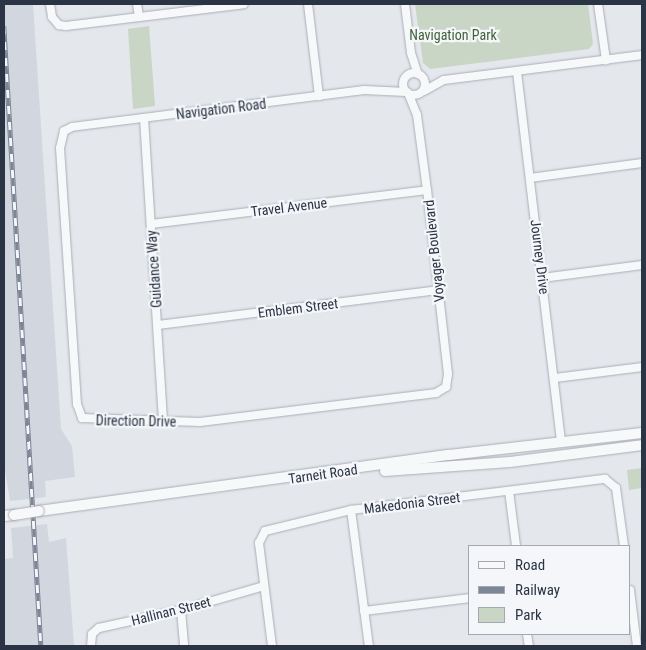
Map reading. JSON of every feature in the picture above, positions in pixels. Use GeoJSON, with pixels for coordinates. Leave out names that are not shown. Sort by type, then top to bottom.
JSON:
{"type":"FeatureCollection","features":[{"type":"Feature","properties":{"kind":"street"},"geometry":{"type":"LineString","coordinates":[[50,4],[52,17],[59,24],[66,26],[244,4]]}},
{"type":"Feature","properties":{"kind":"street"},"geometry":{"type":"LineString","coordinates":[[138,4],[139,17]]}},
{"type":"Feature","properties":{"kind":"street"},"geometry":{"type":"LineString","coordinates":[[308,4],[320,96]]}},
{"type":"Feature","properties":{"kind":"street"},"geometry":{"type":"LineString","coordinates":[[405,4],[411,53],[420,74],[426,82],[423,92]]}},
{"type":"Feature","properties":{"kind":"street"},"geometry":{"type":"LineString","coordinates":[[598,4],[606,60]]}},
{"type":"Feature","properties":{"kind":"street"},"geometry":{"type":"LineString","coordinates":[[405,78],[411,53]]}},
{"type":"Feature","properties":{"kind":"street"},"geometry":{"type":"LineString","coordinates":[[420,74],[444,80],[642,56]]}},
{"type":"Feature","properties":{"kind":"street","name":"Journey Drive"},"geometry":{"type":"LineString","coordinates":[[517,72],[562,442]]}},
{"type":"Feature","properties":{"kind":"street","name":"Navigation Road"},"geometry":{"type":"LineString","coordinates":[[62,133],[72,127],[382,88],[420,74]]}},
{"type":"Feature","properties":{"kind":"street","name":"Voyager Boulevard"},"geometry":{"type":"LineString","coordinates":[[405,78],[407,92],[417,115],[427,190],[448,380],[446,387]]}},
{"type":"Feature","properties":{"kind":"street"},"geometry":{"type":"LineString","coordinates":[[423,92],[444,80]]}},
{"type":"Feature","properties":{"kind":"street","name":"Navigation Road"},"geometry":{"type":"LineString","coordinates":[[382,88],[407,92],[423,92]]}},
{"type":"Feature","properties":{"kind":"street","name":"Voyager Boulevard"},"geometry":{"type":"LineString","coordinates":[[417,115],[423,92]]}},
{"type":"Feature","properties":{"kind":"street","name":"Guidance Way"},"geometry":{"type":"LineString","coordinates":[[144,118],[163,420]]}},
{"type":"Feature","properties":{"kind":"street","name":"Direction Drive"},"geometry":{"type":"LineString","coordinates":[[62,133],[60,148],[78,413],[88,420],[200,422],[436,393],[446,387]]}},
{"type":"Feature","properties":{"kind":"street"},"geometry":{"type":"LineString","coordinates":[[530,178],[642,163]]}},
{"type":"Feature","properties":{"kind":"street","name":"Travel Avenue"},"geometry":{"type":"LineString","coordinates":[[151,224],[427,190]]}},
{"type":"Feature","properties":{"kind":"street"},"geometry":{"type":"LineString","coordinates":[[542,278],[642,265]]}},
{"type":"Feature","properties":{"kind":"street","name":"Emblem Street"},"geometry":{"type":"LineString","coordinates":[[158,325],[438,290]]}},
{"type":"Feature","properties":{"kind":"street"},"geometry":{"type":"LineString","coordinates":[[554,378],[642,367]]}},
{"type":"Feature","properties":{"kind":"street","name":"Tarneit Road"},"geometry":{"type":"LineString","coordinates":[[9,515],[642,433]]}},
{"type":"Feature","properties":{"kind":"street"},"geometry":{"type":"LineString","coordinates":[[547,458],[560,449],[562,442],[570,450],[642,444]]}},
{"type":"Feature","properties":{"kind":"street"},"geometry":{"type":"LineString","coordinates":[[344,472],[547,458],[642,444]]}},
{"type":"Feature","properties":{"kind":"street","name":"Makedonia Street"},"geometry":{"type":"LineString","coordinates":[[272,646],[259,543],[261,533],[350,510],[609,480],[616,488],[624,545]]}},
{"type":"Feature","properties":{"kind":"street"},"geometry":{"type":"LineString","coordinates":[[509,491],[516,545]]}},
{"type":"Feature","properties":{"kind":"street"},"geometry":{"type":"LineString","coordinates":[[350,510],[369,646]]}},
{"type":"Feature","properties":{"kind":"street","name":"Hallinan Street"},"geometry":{"type":"LineString","coordinates":[[91,646],[92,634],[99,628],[181,610],[264,586]]}},
{"type":"Feature","properties":{"kind":"street"},"geometry":{"type":"LineString","coordinates":[[364,611],[468,598]]}},
{"type":"Feature","properties":{"kind":"street"},"geometry":{"type":"LineString","coordinates":[[631,598],[637,646]]}},
{"type":"Feature","properties":{"kind":"street"},"geometry":{"type":"LineString","coordinates":[[181,610],[184,646]]}},
{"type":"Feature","properties":{"kind":"shaded area"},"geometry":{"type":"Polygon","coordinates":[[[4,4],[33,4],[61,429],[72,446],[75,477],[45,481],[46,497],[10,501],[4,463],[4,4]]]}},
{"type":"Feature","properties":{"kind":"shaded area"},"geometry":{"type":"Polygon","coordinates":[[[47,524],[49,542],[66,538],[74,646],[4,646],[4,559],[13,558],[11,528],[47,524]]]}},
{"type":"Feature","properties":{"kind":"green space","name":"Navigation Park"},"geometry":{"type":"Polygon","coordinates":[[[415,4],[588,4],[593,44],[589,49],[430,69],[423,63],[415,4]]]}},
{"type":"Feature","properties":{"kind":"green space"},"geometry":{"type":"Polygon","coordinates":[[[149,26],[155,106],[133,109],[128,29],[149,26]]]}},
{"type":"Feature","properties":{"kind":"green space"},"geometry":{"type":"Polygon","coordinates":[[[642,468],[642,488],[629,490],[627,470],[642,468]]]}},
{"type":"Feature","properties":{"kind":"railway"},"geometry":{"type":"LineString","coordinates":[[4,26],[41,646]]}}]}
